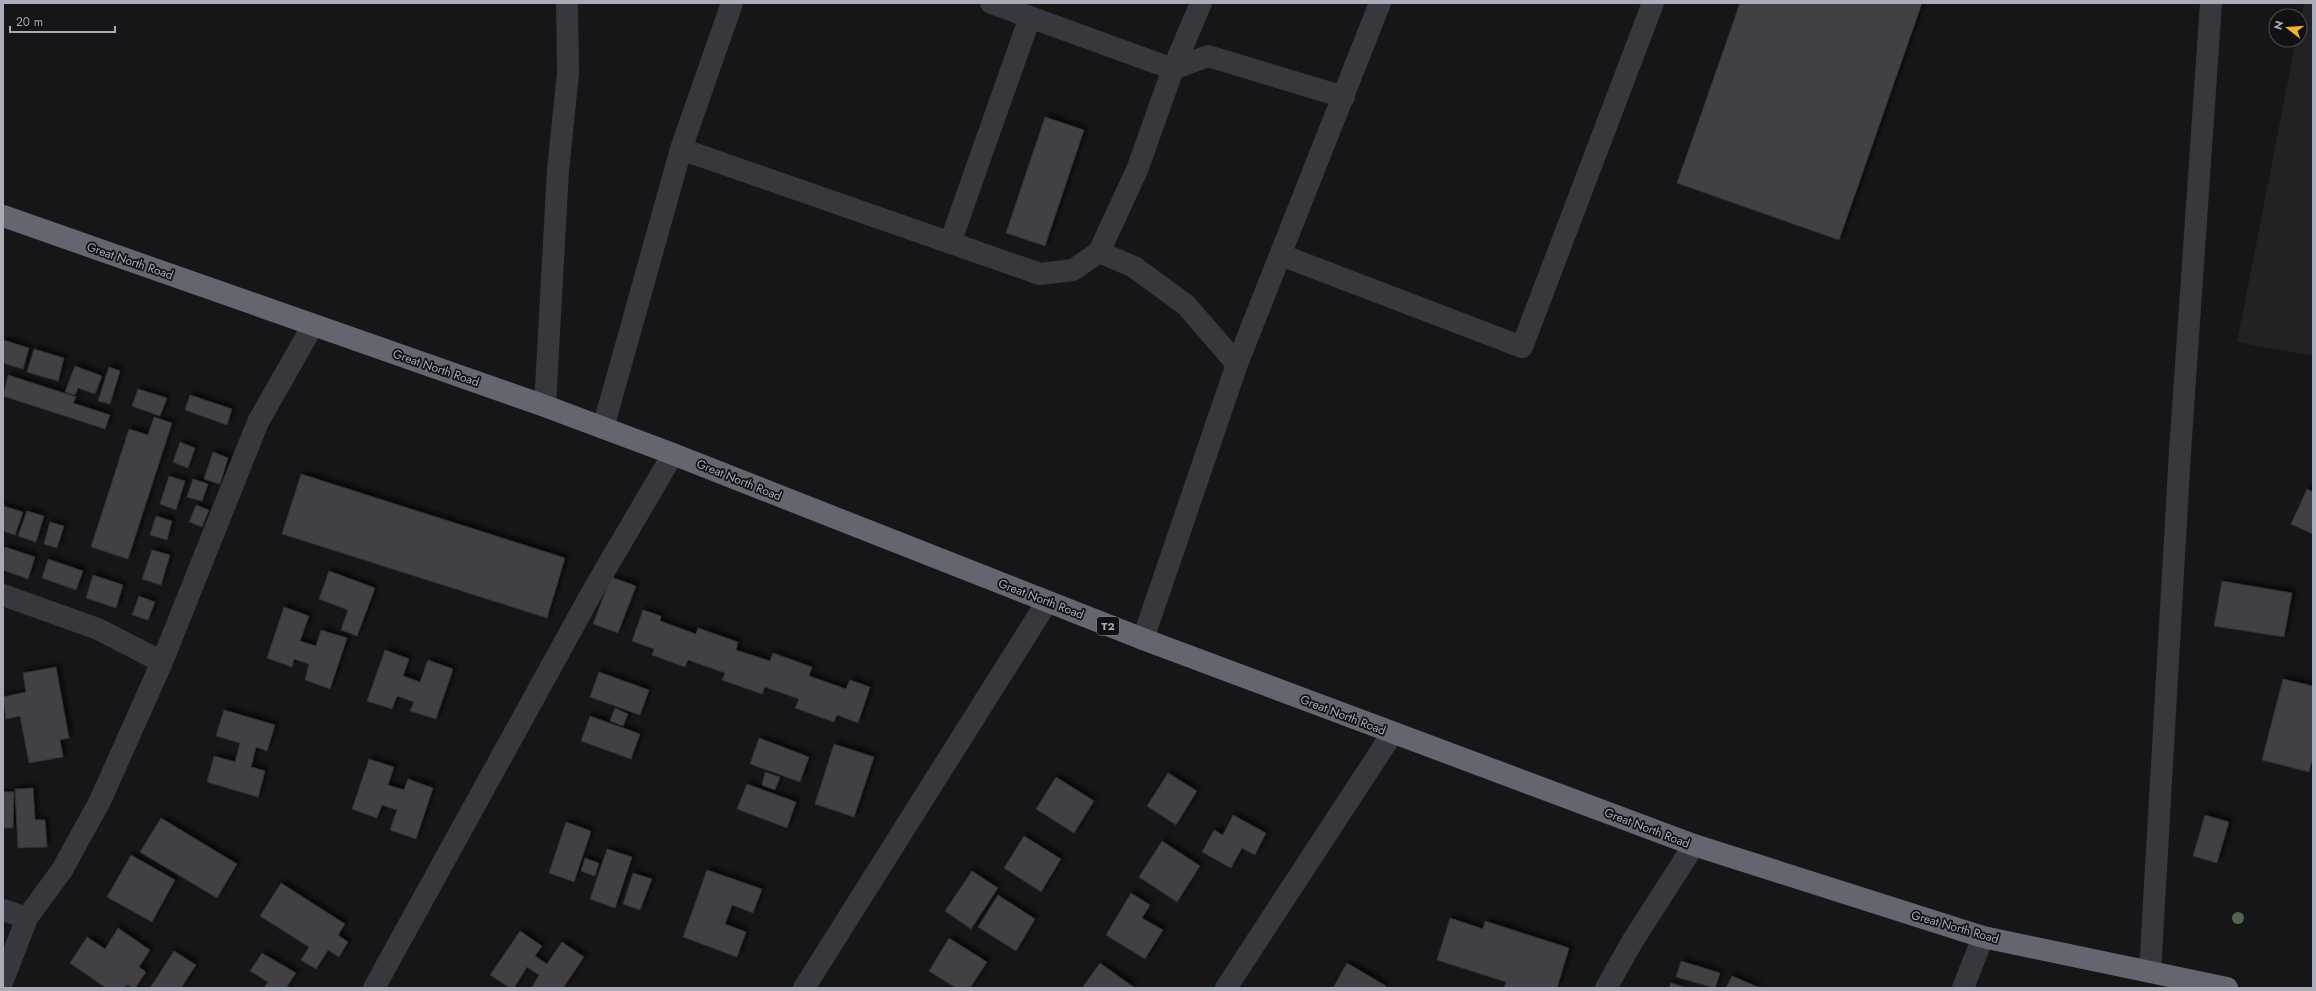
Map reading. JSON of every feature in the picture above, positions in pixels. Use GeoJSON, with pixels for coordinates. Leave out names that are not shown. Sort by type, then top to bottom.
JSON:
{"type":"FeatureCollection","features":[{"type":"Feature","properties":{"kind":"highway","name":"Great North Road"},"geometry":{"type":"LineString","coordinates":[[3,216],[545,406],[672,454],[1143,639],[1392,734],[1694,845],[1983,937],[2227,988]]}},
{"type":"Feature","properties":{"kind":"street"},"geometry":{"type":"LineString","coordinates":[[545,406],[558,170],[568,73],[567,3]]}},
{"type":"Feature","properties":{"kind":"street"},"geometry":{"type":"LineString","coordinates":[[603,428],[681,149],[732,3]]}},
{"type":"Feature","properties":{"kind":"street"},"geometry":{"type":"LineString","coordinates":[[991,3],[1173,69],[1208,56],[1344,97]]}},
{"type":"Feature","properties":{"kind":"street"},"geometry":{"type":"LineString","coordinates":[[681,149],[1040,274],[1073,270],[1099,252],[1137,170],[1173,69],[1201,3]]}},
{"type":"Feature","properties":{"kind":"street"},"geometry":{"type":"LineString","coordinates":[[1143,639],[1237,364],[1380,3]]}},
{"type":"Feature","properties":{"kind":"street"},"geometry":{"type":"LineString","coordinates":[[1281,255],[1522,347],[1653,3]]}},
{"type":"Feature","properties":{"kind":"street"},"geometry":{"type":"LineString","coordinates":[[2150,972],[2180,460],[2211,3]]}},
{"type":"Feature","properties":{"kind":"street"},"geometry":{"type":"LineString","coordinates":[[950,243],[1030,17]]}},
{"type":"Feature","properties":{"kind":"street"},"geometry":{"type":"LineString","coordinates":[[1099,252],[1134,267],[1186,306],[1237,364]]}},
{"type":"Feature","properties":{"kind":"street"},"geometry":{"type":"LineString","coordinates":[[3,980],[27,918],[62,870],[100,801],[162,662],[258,422],[312,325]]}},
{"type":"Feature","properties":{"kind":"street"},"geometry":{"type":"LineString","coordinates":[[374,988],[595,588],[672,454]]}},
{"type":"Feature","properties":{"kind":"street"},"geometry":{"type":"LineString","coordinates":[[3,594],[98,629],[162,662]]}},
{"type":"Feature","properties":{"kind":"street"},"geometry":{"type":"LineString","coordinates":[[804,988],[1047,602]]}},
{"type":"Feature","properties":{"kind":"street"},"geometry":{"type":"LineString","coordinates":[[1226,988],[1392,734]]}},
{"type":"Feature","properties":{"kind":"street"},"geometry":{"type":"LineString","coordinates":[[1606,988],[1632,942],[1694,845]]}},
{"type":"Feature","properties":{"kind":"street"},"geometry":{"type":"LineString","coordinates":[[3,910],[27,918]]}},
{"type":"Feature","properties":{"kind":"street"},"geometry":{"type":"LineString","coordinates":[[1963,988],[1983,937]]}},
{"type":"Feature","properties":{"kind":"shaded area"},"geometry":{"type":"Polygon","coordinates":[[[2304,3],[2313,3],[2313,356],[2237,342],[2294,48],[2308,48],[2308,8],[2303,8],[2304,3]]]}},
{"type":"Feature","properties":{"kind":"building"},"geometry":{"type":"Polygon","coordinates":[[[1740,3],[1922,3],[1839,240],[1677,183],[1740,3]]]}},
{"type":"Feature","properties":{"kind":"building"},"geometry":{"type":"Polygon","coordinates":[[[1045,117],[1084,130],[1045,246],[1006,233],[1045,117]]]}},
{"type":"Feature","properties":{"kind":"building"},"geometry":{"type":"Polygon","coordinates":[[[3,340],[29,348],[23,369],[3,363],[3,340]]]}},
{"type":"Feature","properties":{"kind":"building"},"geometry":{"type":"Polygon","coordinates":[[[34,349],[64,358],[58,381],[27,372],[34,349]]]}},
{"type":"Feature","properties":{"kind":"building"},"geometry":{"type":"Polygon","coordinates":[[[75,366],[102,376],[95,394],[78,388],[75,395],[65,392],[75,366]]]}},
{"type":"Feature","properties":{"kind":"building"},"geometry":{"type":"Polygon","coordinates":[[[109,367],[120,371],[110,404],[98,401],[109,367]]]}},
{"type":"Feature","properties":{"kind":"building"},"geometry":{"type":"Polygon","coordinates":[[[8,375],[76,397],[73,403],[110,415],[105,429],[3,396],[8,375]]]}},
{"type":"Feature","properties":{"kind":"building"},"geometry":{"type":"Polygon","coordinates":[[[138,389],[167,398],[160,416],[132,406],[138,389]]]}},
{"type":"Feature","properties":{"kind":"building"},"geometry":{"type":"Polygon","coordinates":[[[190,395],[232,409],[227,425],[185,410],[190,395]]]}},
{"type":"Feature","properties":{"kind":"building"},"geometry":{"type":"Polygon","coordinates":[[[154,417],[172,423],[128,559],[91,547],[129,429],[148,435],[154,417]]]}},
{"type":"Feature","properties":{"kind":"building"},"geometry":{"type":"Polygon","coordinates":[[[180,442],[195,448],[188,468],[173,462],[180,442]]]}},
{"type":"Feature","properties":{"kind":"building"},"geometry":{"type":"Polygon","coordinates":[[[213,452],[228,458],[220,484],[204,479],[213,452]]]}},
{"type":"Feature","properties":{"kind":"building"},"geometry":{"type":"Polygon","coordinates":[[[301,474],[565,558],[547,618],[282,534],[301,474]]]}},
{"type":"Feature","properties":{"kind":"building"},"geometry":{"type":"Polygon","coordinates":[[[169,476],[185,481],[176,510],[160,504],[169,476]]]}},
{"type":"Feature","properties":{"kind":"building"},"geometry":{"type":"Polygon","coordinates":[[[193,479],[208,484],[202,501],[187,497],[193,479]]]}},
{"type":"Feature","properties":{"kind":"building"},"geometry":{"type":"Polygon","coordinates":[[[2307,489],[2313,492],[2313,534],[2291,524],[2307,489]]]}},
{"type":"Feature","properties":{"kind":"building"},"geometry":{"type":"Polygon","coordinates":[[[196,505],[209,510],[202,527],[189,522],[196,505]]]}},
{"type":"Feature","properties":{"kind":"building"},"geometry":{"type":"Polygon","coordinates":[[[3,506],[23,512],[15,535],[3,531],[3,506]]]}},
{"type":"Feature","properties":{"kind":"building"},"geometry":{"type":"Polygon","coordinates":[[[27,511],[44,516],[36,542],[18,536],[27,511]]]}},
{"type":"Feature","properties":{"kind":"building"},"geometry":{"type":"Polygon","coordinates":[[[156,516],[172,521],[167,540],[150,535],[156,516]]]}},
{"type":"Feature","properties":{"kind":"building"},"geometry":{"type":"Polygon","coordinates":[[[50,522],[64,526],[57,548],[44,544],[50,522]]]}},
{"type":"Feature","properties":{"kind":"building"},"geometry":{"type":"Polygon","coordinates":[[[5,547],[35,557],[28,579],[3,570],[3,553],[5,547]]]}},
{"type":"Feature","properties":{"kind":"building"},"geometry":{"type":"Polygon","coordinates":[[[152,550],[170,555],[161,585],[142,579],[152,550]]]}},
{"type":"Feature","properties":{"kind":"building"},"geometry":{"type":"Polygon","coordinates":[[[48,559],[83,571],[76,590],[42,578],[48,559]]]}},
{"type":"Feature","properties":{"kind":"building"},"geometry":{"type":"Polygon","coordinates":[[[329,571],[375,588],[357,636],[341,630],[348,610],[319,599],[329,571]]]}},
{"type":"Feature","properties":{"kind":"building"},"geometry":{"type":"Polygon","coordinates":[[[93,575],[123,585],[116,608],[86,598],[93,575]]]}},
{"type":"Feature","properties":{"kind":"building"},"geometry":{"type":"Polygon","coordinates":[[[611,577],[636,586],[618,633],[593,624],[611,577]]]}},
{"type":"Feature","properties":{"kind":"building"},"geometry":{"type":"Polygon","coordinates":[[[2222,581],[2292,593],[2284,637],[2214,626],[2222,581]]]}},
{"type":"Feature","properties":{"kind":"building"},"geometry":{"type":"Polygon","coordinates":[[[139,596],[155,602],[148,620],[132,615],[139,596]]]}},
{"type":"Feature","properties":{"kind":"building"},"geometry":{"type":"Polygon","coordinates":[[[284,607],[309,616],[300,641],[316,646],[321,630],[347,638],[330,689],[305,680],[309,664],[294,659],[292,667],[267,658],[284,607]]]}},
{"type":"Feature","properties":{"kind":"building"},"geometry":{"type":"Polygon","coordinates":[[[643,610],[661,616],[660,621],[696,634],[698,628],[738,642],[736,650],[770,661],[773,653],[812,667],[809,676],[846,689],[850,680],[870,687],[858,723],[837,715],[834,722],[795,708],[799,699],[765,687],[762,694],[722,680],[725,673],[688,660],[685,667],[652,655],[654,649],[632,641],[643,610]]]}},
{"type":"Feature","properties":{"kind":"building"},"geometry":{"type":"Polygon","coordinates":[[[385,650],[409,659],[403,676],[420,682],[428,660],[453,669],[436,719],[410,711],[414,702],[397,696],[392,709],[367,701],[385,650]]]}},
{"type":"Feature","properties":{"kind":"building"},"geometry":{"type":"Polygon","coordinates":[[[56,667],[69,738],[60,740],[63,757],[29,763],[20,716],[6,719],[3,697],[26,692],[23,673],[56,667]]]}},
{"type":"Feature","properties":{"kind":"building"},"geometry":{"type":"Polygon","coordinates":[[[599,672],[649,690],[640,715],[590,697],[599,672]]]}},
{"type":"Feature","properties":{"kind":"building"},"geometry":{"type":"Polygon","coordinates":[[[2283,679],[2313,686],[2313,756],[2309,772],[2262,760],[2283,679]]]}},
{"type":"Feature","properties":{"kind":"building"},"geometry":{"type":"Polygon","coordinates":[[[615,708],[628,714],[623,726],[610,721],[615,708]]]}},
{"type":"Feature","properties":{"kind":"building"},"geometry":{"type":"Polygon","coordinates":[[[224,710],[275,725],[267,751],[256,747],[251,767],[265,771],[258,797],[207,782],[214,756],[235,762],[240,743],[216,736],[224,710]]]}},
{"type":"Feature","properties":{"kind":"building"},"geometry":{"type":"Polygon","coordinates":[[[590,716],[640,734],[631,759],[581,741],[590,716]]]}},
{"type":"Feature","properties":{"kind":"building"},"geometry":{"type":"Polygon","coordinates":[[[759,738],[809,757],[800,782],[750,764],[759,738]]]}},
{"type":"Feature","properties":{"kind":"building"},"geometry":{"type":"Polygon","coordinates":[[[834,744],[874,757],[854,817],[815,804],[834,744]]]}},
{"type":"Feature","properties":{"kind":"building"},"geometry":{"type":"Polygon","coordinates":[[[369,759],[394,767],[388,785],[404,790],[408,779],[433,788],[416,839],[390,830],[397,810],[382,805],[377,818],[352,809],[369,759]]]}},
{"type":"Feature","properties":{"kind":"building"},"geometry":{"type":"Polygon","coordinates":[[[765,772],[780,777],[775,790],[762,785],[765,772]]]}},
{"type":"Feature","properties":{"kind":"building"},"geometry":{"type":"Polygon","coordinates":[[[1168,773],[1197,791],[1176,825],[1147,806],[1168,773]]]}},
{"type":"Feature","properties":{"kind":"building"},"geometry":{"type":"Polygon","coordinates":[[[1056,777],[1094,801],[1074,833],[1036,809],[1056,777]]]}},
{"type":"Feature","properties":{"kind":"building"},"geometry":{"type":"Polygon","coordinates":[[[747,784],[796,802],[787,828],[737,809],[747,784]]]}},
{"type":"Feature","properties":{"kind":"building"},"geometry":{"type":"Polygon","coordinates":[[[33,788],[35,820],[45,820],[47,847],[18,848],[15,789],[33,788]]]}},
{"type":"Feature","properties":{"kind":"building"},"geometry":{"type":"Polygon","coordinates":[[[3,792],[14,792],[13,828],[3,828],[3,792]]]}},
{"type":"Feature","properties":{"kind":"building"},"geometry":{"type":"Polygon","coordinates":[[[1233,815],[1266,833],[1255,855],[1242,848],[1231,868],[1202,852],[1214,830],[1223,835],[1233,815]]]}},
{"type":"Feature","properties":{"kind":"building"},"geometry":{"type":"Polygon","coordinates":[[[2205,815],[2229,822],[2217,863],[2193,856],[2205,815]]]}},
{"type":"Feature","properties":{"kind":"building"},"geometry":{"type":"Polygon","coordinates":[[[161,818],[237,864],[217,898],[140,852],[161,818]]]}},
{"type":"Feature","properties":{"kind":"building"},"geometry":{"type":"Polygon","coordinates":[[[566,822],[591,831],[574,882],[549,873],[566,822]]]}},
{"type":"Feature","properties":{"kind":"building"},"geometry":{"type":"Polygon","coordinates":[[[1024,836],[1061,859],[1041,892],[1004,868],[1024,836]]]}},
{"type":"Feature","properties":{"kind":"building"},"geometry":{"type":"Polygon","coordinates":[[[1162,841],[1200,866],[1177,902],[1139,877],[1162,841]]]}},
{"type":"Feature","properties":{"kind":"building"},"geometry":{"type":"Polygon","coordinates":[[[607,849],[632,857],[615,908],[590,899],[607,849]]]}},
{"type":"Feature","properties":{"kind":"building"},"geometry":{"type":"Polygon","coordinates":[[[131,855],[175,880],[152,922],[107,897],[131,855]]]}},
{"type":"Feature","properties":{"kind":"building"},"geometry":{"type":"Polygon","coordinates":[[[585,858],[599,863],[595,876],[581,871],[585,858]]]}},
{"type":"Feature","properties":{"kind":"building"},"geometry":{"type":"Polygon","coordinates":[[[707,870],[762,889],[753,913],[732,905],[725,924],[746,932],[737,957],[683,937],[707,870]]]}},
{"type":"Feature","properties":{"kind":"building"},"geometry":{"type":"Polygon","coordinates":[[[972,871],[998,888],[971,929],[945,911],[972,871]]]}},
{"type":"Feature","properties":{"kind":"building"},"geometry":{"type":"Polygon","coordinates":[[[633,873],[652,879],[640,910],[623,904],[633,873]]]}},
{"type":"Feature","properties":{"kind":"building"},"geometry":{"type":"Polygon","coordinates":[[[281,883],[345,924],[338,935],[348,942],[339,957],[328,950],[316,969],[301,960],[309,947],[260,916],[281,883]]]}},
{"type":"Feature","properties":{"kind":"building"},"geometry":{"type":"Polygon","coordinates":[[[1131,893],[1150,905],[1142,918],[1163,930],[1145,959],[1106,935],[1131,893]]]}},
{"type":"Feature","properties":{"kind":"building"},"geometry":{"type":"Polygon","coordinates":[[[998,895],[1035,919],[1016,951],[978,927],[998,895]]]}},
{"type":"Feature","properties":{"kind":"building"},"geometry":{"type":"Polygon","coordinates":[[[1450,918],[1483,929],[1485,921],[1569,948],[1557,988],[1504,988],[1506,982],[1437,960],[1450,918]]]}},
{"type":"Feature","properties":{"kind":"building"},"geometry":{"type":"Polygon","coordinates":[[[118,928],[150,950],[139,967],[146,972],[135,988],[127,985],[124,988],[106,988],[70,963],[87,937],[105,949],[118,928]]]}},
{"type":"Feature","properties":{"kind":"building"},"geometry":{"type":"Polygon","coordinates":[[[520,931],[542,946],[535,956],[547,964],[562,942],[584,957],[563,988],[532,987],[539,975],[527,967],[514,988],[510,988],[490,975],[520,931]]]}},
{"type":"Feature","properties":{"kind":"building"},"geometry":{"type":"Polygon","coordinates":[[[949,938],[987,962],[970,988],[956,988],[929,971],[949,938]]]}},
{"type":"Feature","properties":{"kind":"building"},"geometry":{"type":"Polygon","coordinates":[[[174,951],[196,965],[181,988],[150,988],[174,951]]]}},
{"type":"Feature","properties":{"kind":"building"},"geometry":{"type":"Polygon","coordinates":[[[262,953],[296,973],[286,988],[264,988],[268,982],[250,971],[262,953]]]}},
{"type":"Feature","properties":{"kind":"building"},"geometry":{"type":"Polygon","coordinates":[[[1681,961],[1720,973],[1715,988],[1676,977],[1681,961]]]}},
{"type":"Feature","properties":{"kind":"building"},"geometry":{"type":"Polygon","coordinates":[[[1100,963],[1135,988],[1082,988],[1100,963]]]}},
{"type":"Feature","properties":{"kind":"building"},"geometry":{"type":"Polygon","coordinates":[[[1347,963],[1386,986],[1385,988],[1333,988],[1347,963]]]}},
{"type":"Feature","properties":{"kind":"building"},"geometry":{"type":"Polygon","coordinates":[[[1732,976],[1760,988],[1726,988],[1732,976]]]}},
{"type":"Feature","properties":{"kind":"building"},"geometry":{"type":"Polygon","coordinates":[[[1671,983],[1687,988],[1669,988],[1671,983]]]}}]}
